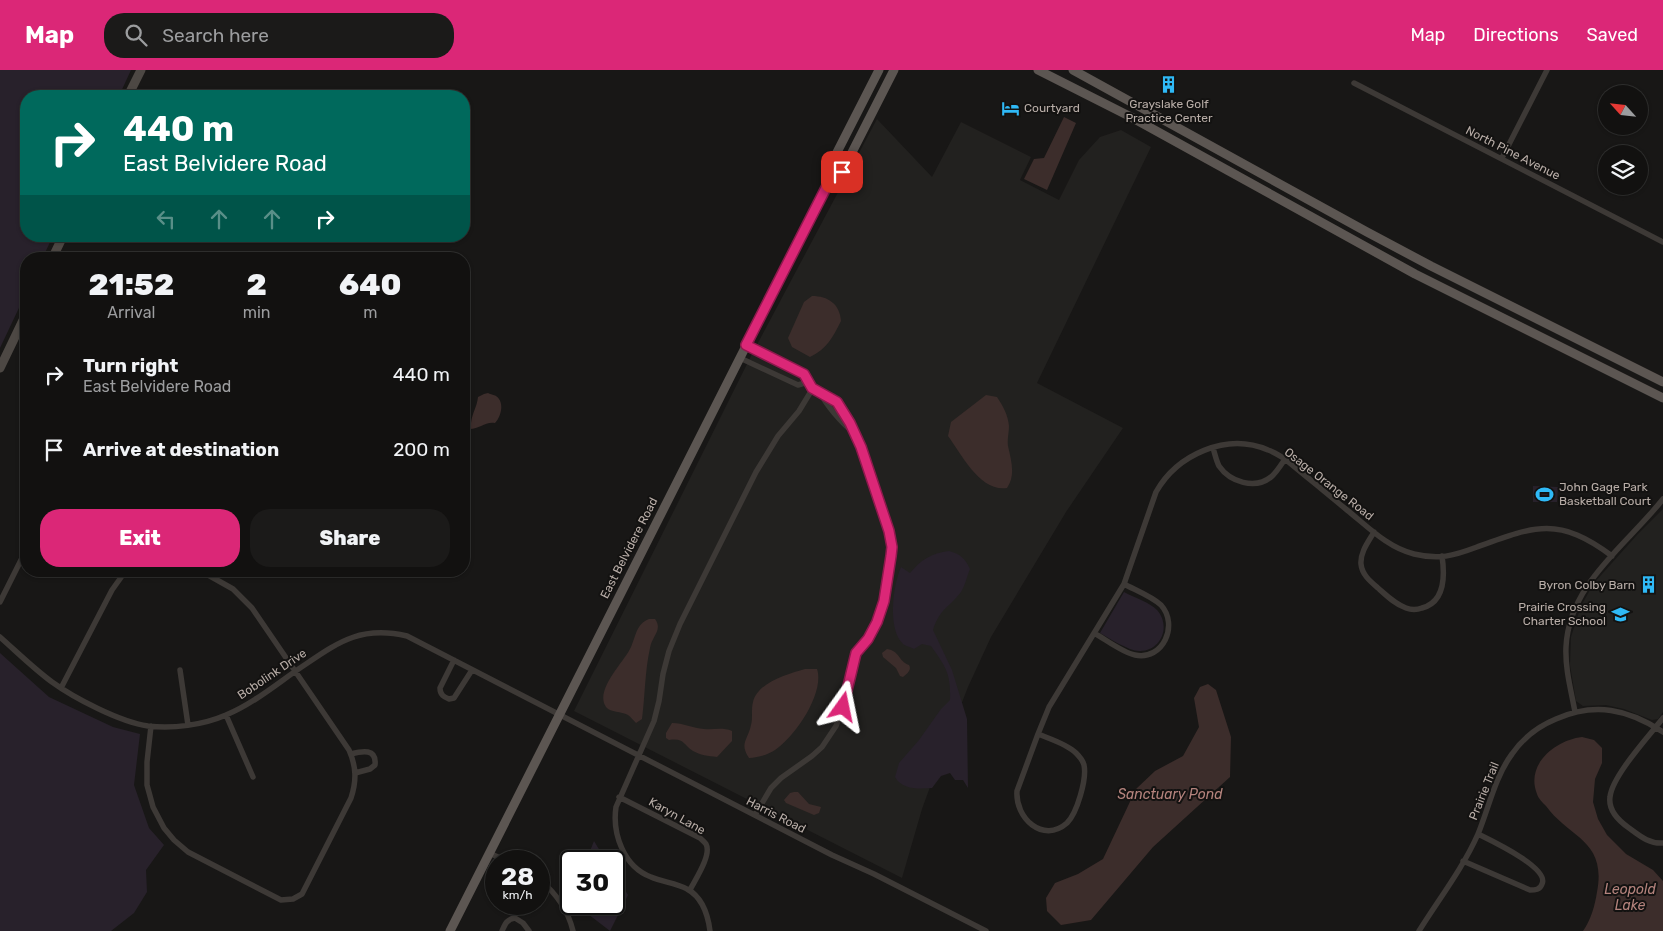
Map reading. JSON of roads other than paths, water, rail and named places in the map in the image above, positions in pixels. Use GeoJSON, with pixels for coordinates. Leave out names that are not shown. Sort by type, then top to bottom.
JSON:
{"type":"FeatureCollection","features":[{"type":"Feature","properties":{"kind":"main road","name":"East Belvidere Road"},"geometry":{"type":"LineString","coordinates":[[490,850],[832,176],[830,166],[879,70]]}},
{"type":"Feature","properties":{"kind":"main road","name":"East Belvidere Road"},"geometry":{"type":"LineString","coordinates":[[832,176],[842,172],[894,70]]}},
{"type":"Feature","properties":{"kind":"main road"},"geometry":{"type":"LineString","coordinates":[[1038,70],[1131,117],[1415,274],[1663,398]]}},
{"type":"Feature","properties":{"kind":"main road"},"geometry":{"type":"LineString","coordinates":[[1073,70],[1375,237],[1663,382]]}},
{"type":"Feature","properties":{"kind":"main road","name":"East Belvidere Road"},"geometry":{"type":"LineString","coordinates":[[450,931],[485,860]]}},
{"type":"Feature","properties":{"kind":"street"},"geometry":{"type":"LineString","coordinates":[[131,90],[140,70]]}},
{"type":"Feature","properties":{"kind":"street"},"geometry":{"type":"LineString","coordinates":[[1502,158],[1547,70]]}},
{"type":"Feature","properties":{"kind":"street","name":"North Pine Avenue"},"geometry":{"type":"LineString","coordinates":[[1354,83],[1663,242]]}},
{"type":"Feature","properties":{"kind":"street"},"geometry":{"type":"LineString","coordinates":[[0,368],[20,326]]}},
{"type":"Feature","properties":{"kind":"street"},"geometry":{"type":"LineString","coordinates":[[746,345],[804,374],[812,388],[820,392],[823,399],[846,426],[854,432],[861,447],[889,531],[891,544],[890,565],[884,601],[877,622],[868,639],[856,653],[843,707],[836,726],[822,747],[776,783],[755,815]]}},
{"type":"Feature","properties":{"kind":"street"},"geometry":{"type":"LineString","coordinates":[[740,358],[798,385],[808,382]]}},
{"type":"Feature","properties":{"kind":"street"},"geometry":{"type":"LineString","coordinates":[[710,931],[706,911],[690,890],[650,877],[630,861],[618,842],[614,820],[619,796],[654,721],[669,651],[680,624],[756,472],[778,436],[799,411],[812,388]]}},
{"type":"Feature","properties":{"kind":"street","name":"Osage Orange Road"},"geometry":{"type":"LineString","coordinates":[[1038,734],[1074,750],[1084,763],[1085,775],[1076,807],[1067,822],[1051,829],[1043,830],[1028,822],[1019,811],[1016,799],[1017,792],[1038,734],[1049,707],[1124,584],[1156,492],[1162,480],[1197,452],[1241,444],[1268,450],[1285,459],[1374,532],[1412,553],[1448,557],[1520,531],[1536,528],[1568,531],[1593,542],[1612,556]]}},
{"type":"Feature","properties":{"kind":"street"},"geometry":{"type":"LineString","coordinates":[[1213,448],[1225,473],[1246,484],[1264,482],[1271,477],[1285,459]]}},
{"type":"Feature","properties":{"kind":"street"},"geometry":{"type":"LineString","coordinates":[[1575,712],[1567,668],[1566,647],[1568,630],[1574,609],[1582,593],[1598,571],[1663,499]]}},
{"type":"Feature","properties":{"kind":"street"},"geometry":{"type":"LineString","coordinates":[[1374,532],[1361,557],[1363,571],[1368,580],[1387,596],[1398,605],[1409,609],[1418,610],[1427,607],[1439,595],[1444,579],[1442,556]]}},
{"type":"Feature","properties":{"kind":"street"},"geometry":{"type":"LineString","coordinates":[[0,602],[20,562]]}},
{"type":"Feature","properties":{"kind":"street"},"geometry":{"type":"LineString","coordinates":[[62,688],[112,590],[121,577]]}},
{"type":"Feature","properties":{"kind":"street"},"geometry":{"type":"LineString","coordinates":[[151,726],[147,762],[147,784],[153,806],[164,828],[174,840],[188,852],[281,900],[293,899],[302,894],[351,798],[355,773],[354,760],[295,671],[241,595],[213,577]]}},
{"type":"Feature","properties":{"kind":"street"},"geometry":{"type":"LineString","coordinates":[[1094,633],[1135,655],[1154,652],[1165,641],[1169,631],[1169,621],[1166,613],[1153,599],[1124,584]]}},
{"type":"Feature","properties":{"kind":"street","name":"Bobolink Drive"},"geometry":{"type":"LineString","coordinates":[[0,637],[33,667],[62,688],[118,717],[151,726],[188,725],[226,715],[252,700],[333,645],[354,635],[384,632],[407,636],[559,714]]}},
{"type":"Feature","properties":{"kind":"street"},"geometry":{"type":"LineString","coordinates":[[454,660],[440,688],[440,693],[449,699],[454,698],[472,670]]}},
{"type":"Feature","properties":{"kind":"street"},"geometry":{"type":"LineString","coordinates":[[180,670],[188,725]]}},
{"type":"Feature","properties":{"kind":"street","name":"Prairie Trail"},"geometry":{"type":"LineString","coordinates":[[1419,931],[1478,834],[1501,772],[1512,754],[1527,737],[1545,724],[1575,712],[1596,709],[1614,710],[1638,718],[1663,732]]}},
{"type":"Feature","properties":{"kind":"street","name":"Harris Road"},"geometry":{"type":"LineString","coordinates":[[559,714],[986,931]]}},
{"type":"Feature","properties":{"kind":"street"},"geometry":{"type":"LineString","coordinates":[[226,715],[253,777]]}},
{"type":"Feature","properties":{"kind":"street"},"geometry":{"type":"LineString","coordinates":[[1663,718],[1616,780],[1610,796],[1613,812],[1623,823],[1644,839],[1653,843],[1663,843]]}},
{"type":"Feature","properties":{"kind":"street"},"geometry":{"type":"LineString","coordinates":[[350,754],[366,751],[372,753],[376,758],[375,765],[370,769],[355,773]]}},
{"type":"Feature","properties":{"kind":"street","name":"Karyn Lane"},"geometry":{"type":"LineString","coordinates":[[619,796],[700,838],[706,844],[708,851],[706,860],[690,890]]}},
{"type":"Feature","properties":{"kind":"street"},"geometry":{"type":"LineString","coordinates":[[1463,861],[1530,890],[1537,890],[1542,886],[1544,880],[1542,874],[1534,867],[1501,845],[1478,834]]}},
{"type":"Feature","properties":{"kind":"street"},"geometry":{"type":"LineString","coordinates":[[550,889],[565,909],[573,931]]}},
{"type":"Feature","properties":{"kind":"street"},"geometry":{"type":"LineString","coordinates":[[502,931],[510,918],[523,922],[529,931]]}},
{"type":"Feature","properties":{"kind":"water"},"geometry":{"type":"Polygon","coordinates":[[[1064,117],[1076,123],[1047,190],[1024,179],[1034,159],[1044,158],[1064,117]]]}},
{"type":"Feature","properties":{"kind":"water"},"geometry":{"type":"Polygon","coordinates":[[[812,296],[828,299],[832,302],[838,310],[841,321],[825,346],[810,357],[792,347],[788,338],[804,302],[812,296]]]}},
{"type":"Feature","properties":{"kind":"water"},"geometry":{"type":"Polygon","coordinates":[[[488,393],[497,397],[500,402],[501,412],[495,423],[470,429],[478,397],[488,393]]]}},
{"type":"Feature","properties":{"kind":"water"},"geometry":{"type":"Polygon","coordinates":[[[986,395],[997,397],[1005,411],[1009,426],[1008,443],[1012,473],[1007,488],[997,488],[980,478],[948,436],[951,422],[986,395]]]}},
{"type":"Feature","properties":{"kind":"water"},"geometry":{"type":"Polygon","coordinates":[[[649,619],[655,619],[658,626],[648,656],[642,719],[636,723],[628,715],[606,707],[603,700],[604,692],[607,684],[628,653],[639,627],[649,619]]]}},
{"type":"Feature","properties":{"kind":"water"},"geometry":{"type":"Polygon","coordinates":[[[887,649],[897,654],[909,665],[909,670],[903,677],[883,657],[882,653],[887,649]]]}},
{"type":"Feature","properties":{"kind":"water"},"geometry":{"type":"Polygon","coordinates":[[[805,669],[817,669],[818,679],[817,690],[806,714],[783,744],[763,756],[749,758],[744,745],[750,730],[752,705],[756,695],[774,680],[805,669]]]}},
{"type":"Feature","properties":{"kind":"water","name":"Sanctuary Pond"},"geometry":{"type":"Polygon","coordinates":[[[1208,684],[1216,690],[1231,737],[1230,777],[1153,847],[1091,920],[1061,925],[1047,911],[1046,898],[1055,883],[1078,874],[1103,859],[1136,789],[1155,771],[1183,756],[1199,727],[1194,698],[1200,687],[1208,684]]]}},
{"type":"Feature","properties":{"kind":"water"},"geometry":{"type":"Polygon","coordinates":[[[672,723],[696,728],[732,731],[732,741],[717,757],[701,754],[693,751],[681,741],[666,738],[666,733],[672,723]]]}},
{"type":"Feature","properties":{"kind":"water","name":"Leopold Lake"},"geometry":{"type":"Polygon","coordinates":[[[1582,737],[1594,740],[1602,748],[1602,763],[1595,779],[1593,802],[1598,819],[1607,835],[1626,854],[1653,870],[1663,881],[1663,931],[1583,931],[1594,907],[1596,897],[1599,875],[1596,861],[1584,841],[1555,817],[1541,800],[1534,783],[1535,773],[1545,755],[1562,743],[1582,737]]]}},
{"type":"Feature","properties":{"kind":"water"},"geometry":{"type":"Polygon","coordinates":[[[798,792],[809,804],[821,807],[819,813],[814,815],[786,803],[784,800],[790,793],[798,792]]]}},
{"type":"Feature","properties":{"kind":"place","name":"Grayslake Golf Practice Center"},"geometry":{"type":"Point","coordinates":[1169,85]}},
{"type":"Feature","properties":{"kind":"place","name":"Courtyard"},"geometry":{"type":"Point","coordinates":[1010,108]}},
{"type":"Feature","properties":{"kind":"place","name":"John Gage Park Basketball Court"},"geometry":{"type":"Point","coordinates":[1545,494]}},
{"type":"Feature","properties":{"kind":"place","name":"Byron Colby Barn"},"geometry":{"type":"Point","coordinates":[1649,585]}},
{"type":"Feature","properties":{"kind":"place","name":"Prairie Crossing Charter School"},"geometry":{"type":"Point","coordinates":[1620,614]}}]}
